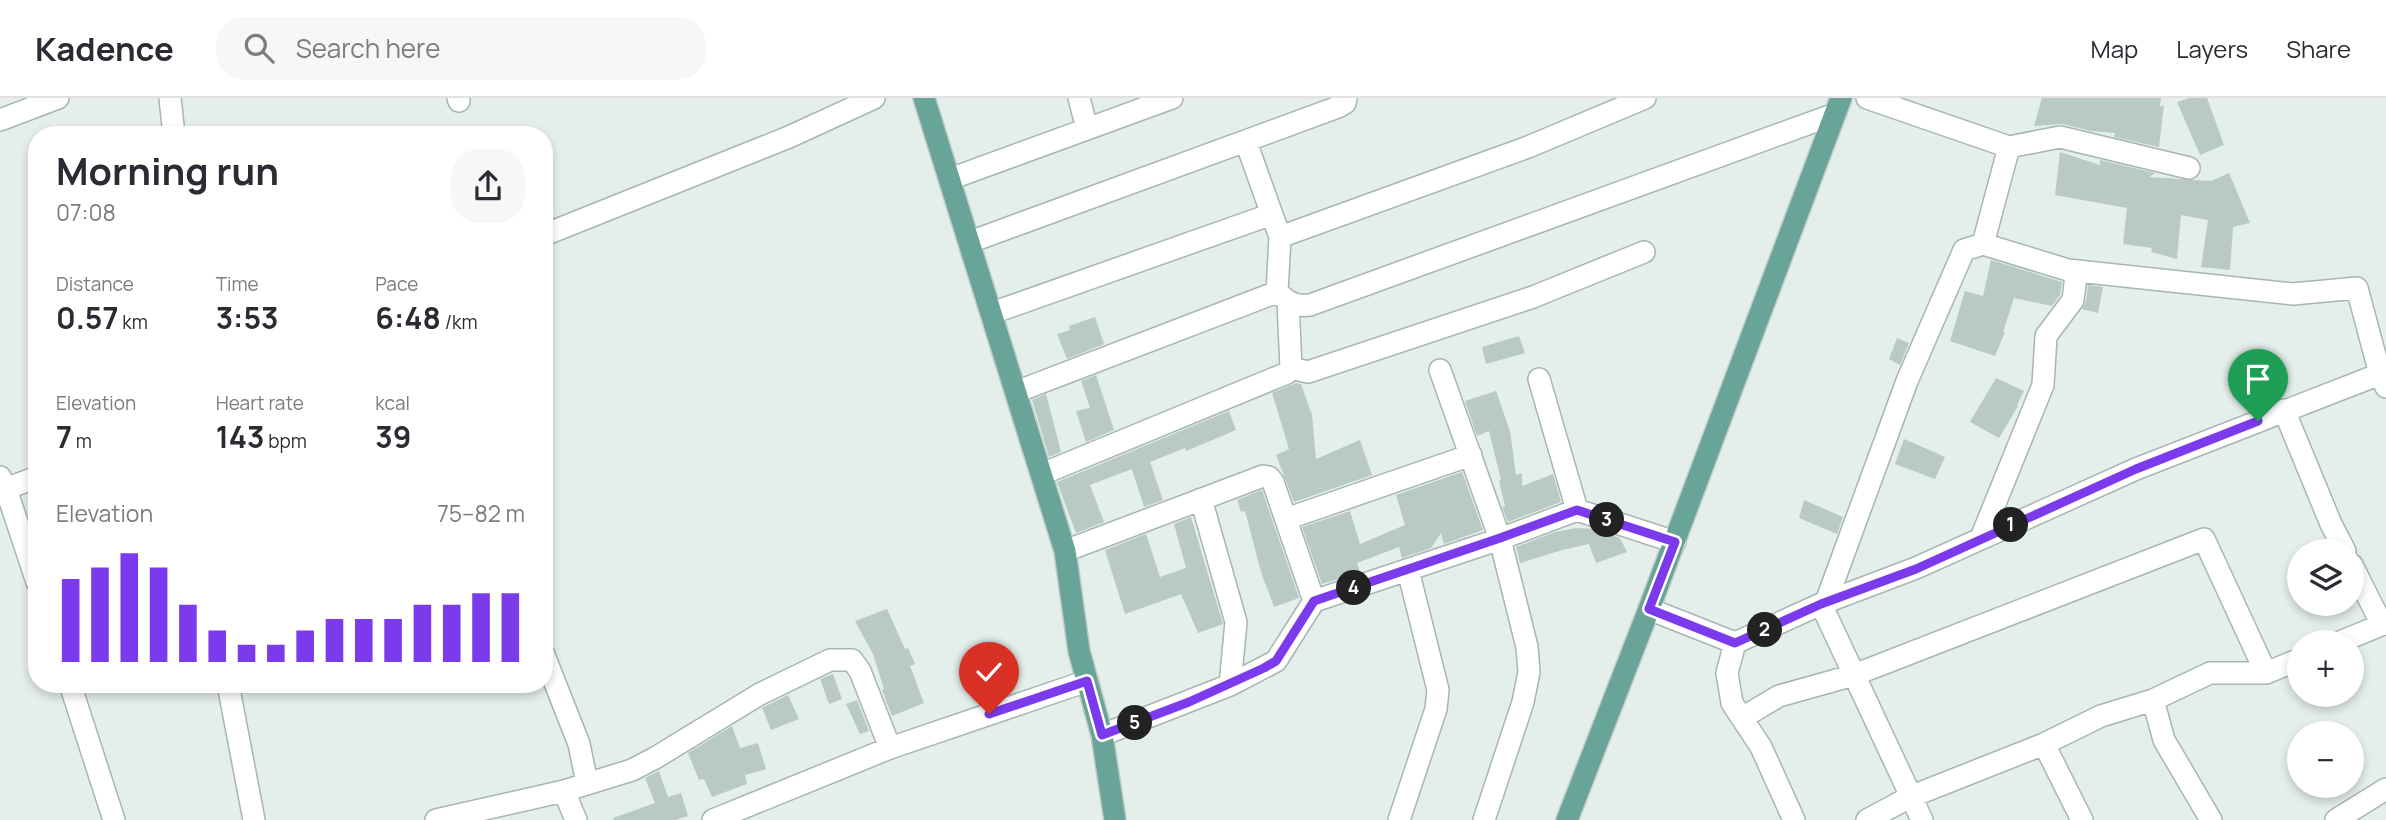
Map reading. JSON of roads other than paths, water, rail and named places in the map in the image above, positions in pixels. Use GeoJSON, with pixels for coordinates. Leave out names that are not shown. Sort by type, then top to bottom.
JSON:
{"type":"FeatureCollection","features":[{"type":"Feature","properties":{"kind":"main road"},"geometry":{"type":"LineString","coordinates":[[924,98],[1065,551],[1071,607],[1102,735],[1115,820]]}},
{"type":"Feature","properties":{"kind":"main road"},"geometry":{"type":"LineString","coordinates":[[1567,820],[1675,542],[1838,106]]}},
{"type":"Feature","properties":{"kind":"street"},"geometry":{"type":"LineString","coordinates":[[0,120],[58,98]]}},
{"type":"Feature","properties":{"kind":"street"},"geometry":{"type":"LineString","coordinates":[[170,98],[173,126]]}},
{"type":"Feature","properties":{"kind":"street"},"geometry":{"type":"LineString","coordinates":[[553,231],[789,137],[874,98]]}},
{"type":"Feature","properties":{"kind":"street"},"geometry":{"type":"LineString","coordinates":[[1079,98],[1087,129]]}},
{"type":"Feature","properties":{"kind":"street"},"geometry":{"type":"LineString","coordinates":[[950,179],[1172,98]]}},
{"type":"Feature","properties":{"kind":"street"},"geometry":{"type":"LineString","coordinates":[[970,242],[1338,107],[1345,103],[1346,98]]}},
{"type":"Feature","properties":{"kind":"street"},"geometry":{"type":"LineString","coordinates":[[1280,237],[1528,148],[1645,98]]}},
{"type":"Feature","properties":{"kind":"street"},"geometry":{"type":"LineString","coordinates":[[1867,98],[2009,147],[2060,137],[2189,168]]}},
{"type":"Feature","properties":{"kind":"street"},"geometry":{"type":"LineString","coordinates":[[1283,297],[1298,306],[1310,305],[1838,106]]}},
{"type":"Feature","properties":{"kind":"street"},"geometry":{"type":"LineString","coordinates":[[1041,474],[1287,373],[1291,368],[1280,237],[1245,142]]}},
{"type":"Feature","properties":{"kind":"street"},"geometry":{"type":"LineString","coordinates":[[1983,244],[2009,147]]}},
{"type":"Feature","properties":{"kind":"street"},"geometry":{"type":"LineString","coordinates":[[992,313],[1272,214]]}},
{"type":"Feature","properties":{"kind":"street"},"geometry":{"type":"LineString","coordinates":[[1649,609],[1735,643],[1824,603],[1916,569],[2136,469],[2284,410],[2383,380],[2357,288],[2293,294],[2068,270],[1983,244],[1964,250],[1902,394],[1824,603],[1854,675],[1922,820]]}},
{"type":"Feature","properties":{"kind":"street"},"geometry":{"type":"LineString","coordinates":[[1291,368],[1308,372],[1533,297],[1644,252]]}},
{"type":"Feature","properties":{"kind":"street"},"geometry":{"type":"LineString","coordinates":[[1981,538],[2043,384],[2046,335],[2073,300],[2076,276],[2068,270]]}},
{"type":"Feature","properties":{"kind":"street"},"geometry":{"type":"LineString","coordinates":[[1016,392],[1283,297]]}},
{"type":"Feature","properties":{"kind":"street"},"geometry":{"type":"LineString","coordinates":[[1440,370],[1500,538],[1527,647],[1529,671],[1522,702],[1484,820]]}},
{"type":"Feature","properties":{"kind":"street"},"geometry":{"type":"LineString","coordinates":[[1539,380],[1577,510]]}},
{"type":"Feature","properties":{"kind":"street"},"geometry":{"type":"LineString","coordinates":[[2284,410],[2339,539]]}},
{"type":"Feature","properties":{"kind":"street"},"geometry":{"type":"LineString","coordinates":[[1286,519],[1471,455]]}},
{"type":"Feature","properties":{"kind":"street"},"geometry":{"type":"LineString","coordinates":[[1065,551],[1263,476],[1269,477],[1314,601]]}},
{"type":"Feature","properties":{"kind":"street"},"geometry":{"type":"LineString","coordinates":[[28,479],[2,486],[28,557]]}},
{"type":"Feature","properties":{"kind":"street"},"geometry":{"type":"LineString","coordinates":[[1201,499],[1236,622],[1230,685]]}},
{"type":"Feature","properties":{"kind":"street"},"geometry":{"type":"LineString","coordinates":[[1102,735],[1230,685],[1276,661],[1314,601],[1577,510],[1675,542]]}},
{"type":"Feature","properties":{"kind":"street"},"geometry":{"type":"LineString","coordinates":[[1742,718],[1779,696],[1854,675],[2204,540],[2266,674]]}},
{"type":"Feature","properties":{"kind":"street"},"geometry":{"type":"LineString","coordinates":[[1399,820],[1436,709],[1438,690],[1408,570]]}},
{"type":"Feature","properties":{"kind":"street"},"geometry":{"type":"LineString","coordinates":[[2364,587],[2384,624],[2364,632]]}},
{"type":"Feature","properties":{"kind":"street"},"geometry":{"type":"LineString","coordinates":[[1707,632],[1727,673],[1732,703],[1761,747],[1794,820]]}},
{"type":"Feature","properties":{"kind":"street"},"geometry":{"type":"LineString","coordinates":[[1727,673],[1735,643]]}},
{"type":"Feature","properties":{"kind":"street"},"geometry":{"type":"LineString","coordinates":[[436,820],[564,791],[632,770],[760,694],[830,660],[852,660],[860,671],[890,748]]}},
{"type":"Feature","properties":{"kind":"street"},"geometry":{"type":"LineString","coordinates":[[1867,820],[1910,797],[2044,744],[2101,716],[2154,700],[2210,673],[2266,674],[2287,665]]}},
{"type":"Feature","properties":{"kind":"street"},"geometry":{"type":"LineString","coordinates":[[553,678],[579,744],[587,783]]}},
{"type":"Feature","properties":{"kind":"street"},"geometry":{"type":"LineString","coordinates":[[713,820],[890,748],[1087,681]]}},
{"type":"Feature","properties":{"kind":"street"},"geometry":{"type":"LineString","coordinates":[[73,693],[114,820]]}},
{"type":"Feature","properties":{"kind":"street"},"geometry":{"type":"LineString","coordinates":[[230,693],[254,820]]}},
{"type":"Feature","properties":{"kind":"street"},"geometry":{"type":"LineString","coordinates":[[2154,700],[2164,740],[2211,820]]}},
{"type":"Feature","properties":{"kind":"street"},"geometry":{"type":"LineString","coordinates":[[2044,744],[2082,820]]}},
{"type":"Feature","properties":{"kind":"street"},"geometry":{"type":"LineString","coordinates":[[2336,820],[2386,789]]}},
{"type":"Feature","properties":{"kind":"street"},"geometry":{"type":"LineString","coordinates":[[564,791],[576,820]]}}]}
